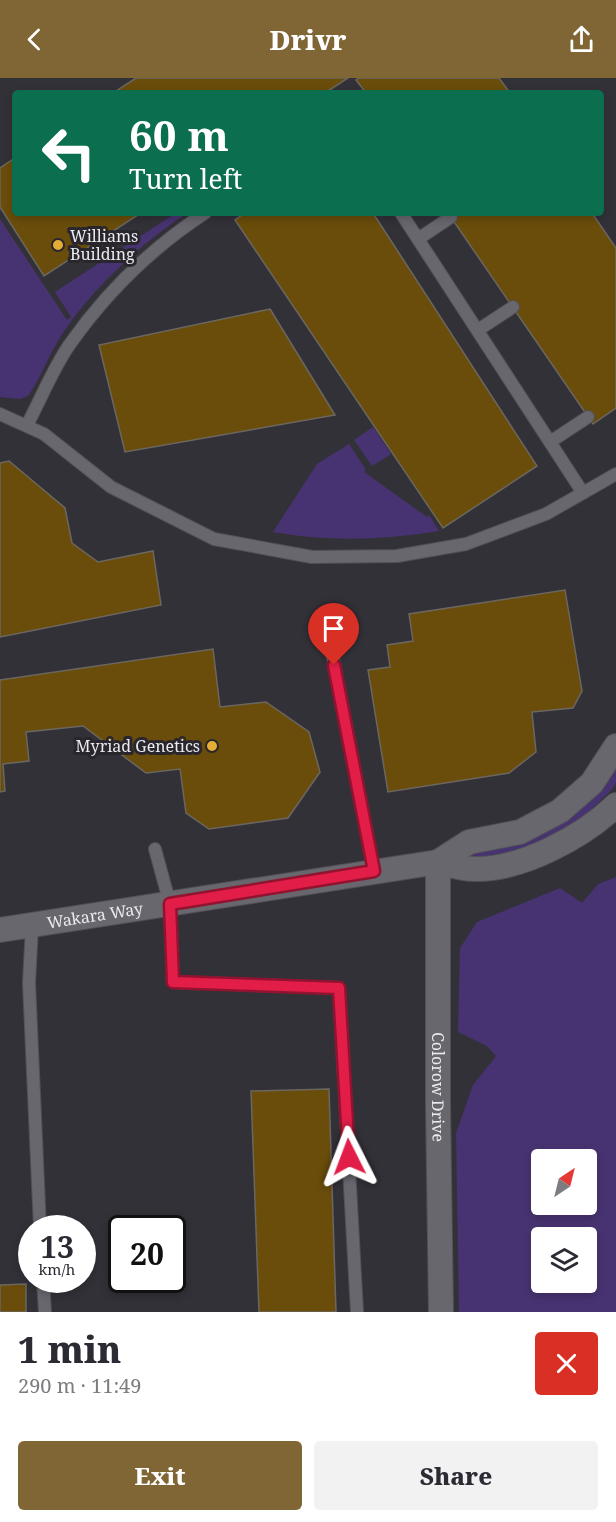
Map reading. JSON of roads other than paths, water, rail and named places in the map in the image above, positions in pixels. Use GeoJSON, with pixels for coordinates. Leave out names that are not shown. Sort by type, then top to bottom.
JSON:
{"type":"FeatureCollection","features":[{"type":"Feature","properties":{"kind":"street","name":"Wakara Way"},"geometry":{"type":"LineString","coordinates":[[438,862],[469,842],[520,832],[560,811],[592,783],[616,746]]}},
{"type":"Feature","properties":{"kind":"street","name":"Wakara Way"},"geometry":{"type":"LineString","coordinates":[[0,931],[438,862],[475,870],[535,856],[582,833],[616,805]]}},
{"type":"Feature","properties":{"kind":"street","name":"Colorow Drive"},"geometry":{"type":"LineString","coordinates":[[438,862],[441,1312]]}},
{"type":"Feature","properties":{"kind":"lane"},"geometry":{"type":"LineString","coordinates":[[27,425],[69,345],[102,304],[143,261],[201,216]]}},
{"type":"Feature","properties":{"kind":"lane"},"geometry":{"type":"LineString","coordinates":[[404,216],[584,494]]}},
{"type":"Feature","properties":{"kind":"lane"},"geometry":{"type":"LineString","coordinates":[[418,238],[451,217]]}},
{"type":"Feature","properties":{"kind":"lane"},"geometry":{"type":"LineString","coordinates":[[478,330],[513,307]]}},
{"type":"Feature","properties":{"kind":"lane"},"geometry":{"type":"LineString","coordinates":[[0,414],[44,434],[111,487],[214,539],[312,558],[397,556],[466,544],[546,514],[616,474]]}},
{"type":"Feature","properties":{"kind":"lane"},"geometry":{"type":"LineString","coordinates":[[550,442],[588,417]]}},
{"type":"Feature","properties":{"kind":"lane"},"geometry":{"type":"LineString","coordinates":[[330,642],[374,871]]}},
{"type":"Feature","properties":{"kind":"lane"},"geometry":{"type":"LineString","coordinates":[[155,849],[170,904],[173,982],[339,988],[357,1312]]}},
{"type":"Feature","properties":{"kind":"lane"},"geometry":{"type":"LineString","coordinates":[[32,926],[29,983],[39,1215]]}},
{"type":"Feature","properties":{"kind":"lane"},"geometry":{"type":"LineString","coordinates":[[44,1293],[45,1312]]}},
{"type":"Feature","properties":{"kind":"place","name":"Williams Building"},"geometry":{"type":"Point","coordinates":[58,245]}},
{"type":"Feature","properties":{"kind":"place","name":"Myriad Genetics"},"geometry":{"type":"Point","coordinates":[212,746]}}]}
